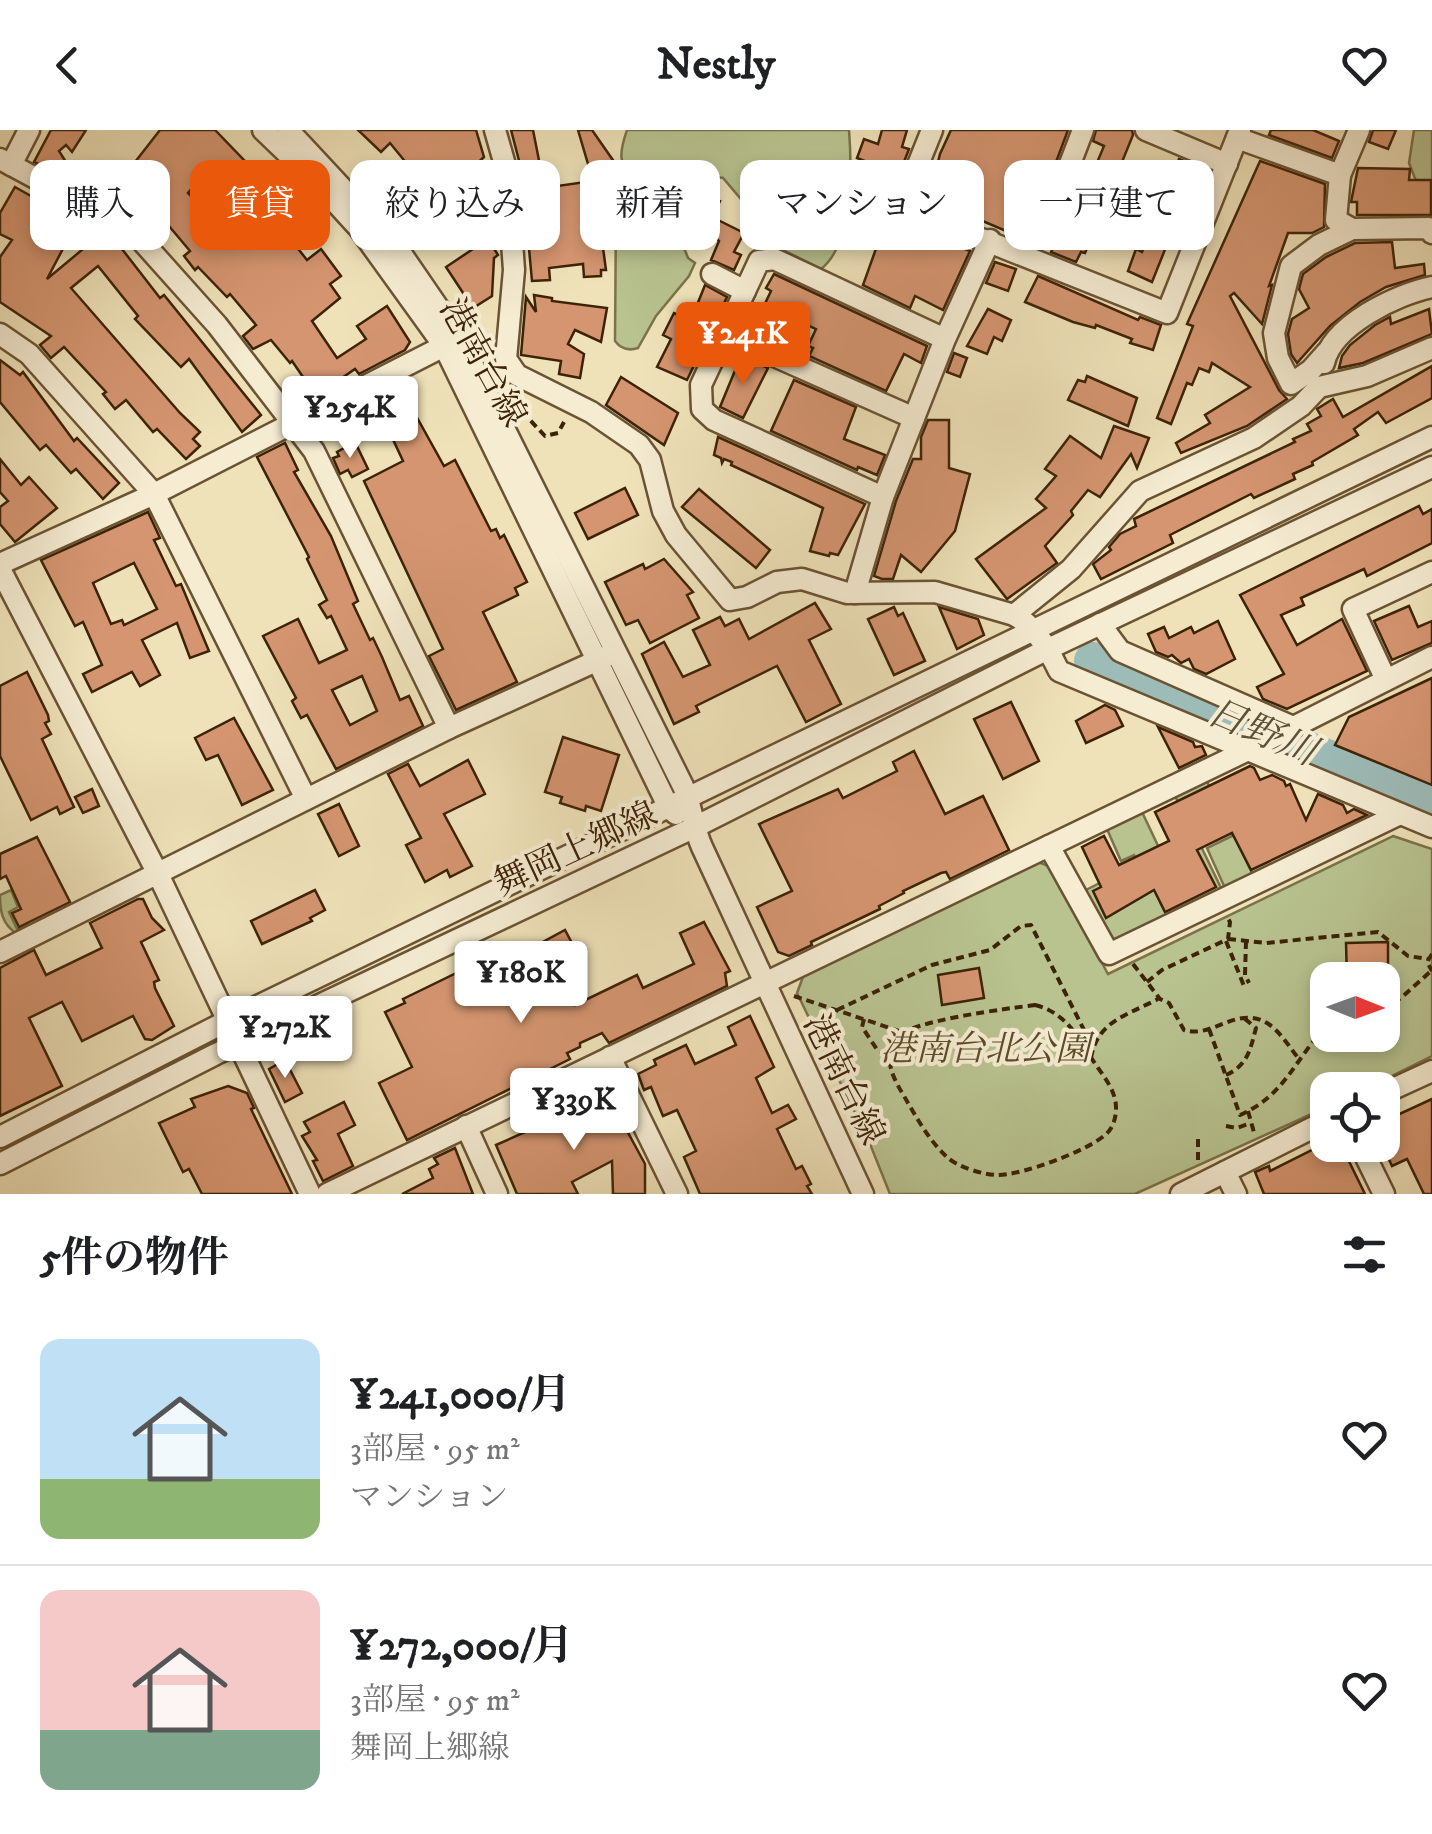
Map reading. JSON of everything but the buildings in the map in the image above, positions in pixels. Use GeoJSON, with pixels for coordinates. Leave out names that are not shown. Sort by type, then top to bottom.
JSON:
{"type":"FeatureCollection","features":[{"type":"Feature","properties":{"kind":"street"},"geometry":{"type":"LineString","coordinates":[[29,130],[6,162],[132,230],[217,325],[295,424],[314,451],[450,728]]}},
{"type":"Feature","properties":{"kind":"street","name":"港南台線"},"geometry":{"type":"LineString","coordinates":[[263,130],[359,228],[444,346],[669,808]]}},
{"type":"Feature","properties":{"kind":"street"},"geometry":{"type":"LineString","coordinates":[[288,130],[396,246],[459,338],[690,800],[693,828]]}},
{"type":"Feature","properties":{"kind":"street"},"geometry":{"type":"LineString","coordinates":[[496,130],[508,172],[514,270],[506,359],[517,375],[591,412],[639,445],[650,460],[662,511],[676,535],[730,600],[747,597],[777,582],[802,579],[855,593],[935,592],[1014,615],[1025,620],[1048,648],[1058,670],[1432,827]]}},
{"type":"Feature","properties":{"kind":"street"},"geometry":{"type":"LineString","coordinates":[[932,130],[901,206],[1167,312],[1238,134],[1340,176]]}},
{"type":"Feature","properties":{"kind":"street"},"geometry":{"type":"LineString","coordinates":[[1071,160],[1083,130]]}},
{"type":"Feature","properties":{"kind":"street"},"geometry":{"type":"LineString","coordinates":[[1146,130],[1227,164]]}},
{"type":"Feature","properties":{"kind":"street"},"geometry":{"type":"LineString","coordinates":[[1352,229],[1336,220],[1340,176],[1358,130]]}},
{"type":"Feature","properties":{"kind":"street"},"geometry":{"type":"LineString","coordinates":[[1432,232],[1429,228],[1352,229],[1292,266],[1274,333],[1278,358],[1292,384],[1312,370],[1362,316],[1432,286]]}},
{"type":"Feature","properties":{"kind":"street"},"geometry":{"type":"LineString","coordinates":[[855,593],[883,498],[945,338],[990,240]]}},
{"type":"Feature","properties":{"kind":"street"},"geometry":{"type":"LineString","coordinates":[[883,498],[714,420],[702,409],[701,385],[759,261],[774,259],[945,338]]}},
{"type":"Feature","properties":{"kind":"street"},"geometry":{"type":"LineString","coordinates":[[712,274],[745,290]]}},
{"type":"Feature","properties":{"kind":"street"},"geometry":{"type":"LineString","coordinates":[[0,334],[29,354],[154,494],[306,799]]}},
{"type":"Feature","properties":{"kind":"street"},"geometry":{"type":"LineString","coordinates":[[725,334],[914,418]]}},
{"type":"Feature","properties":{"kind":"street"},"geometry":{"type":"LineString","coordinates":[[310,1194],[158,874],[0,567],[295,424],[444,346]]}},
{"type":"Feature","properties":{"kind":"street"},"geometry":{"type":"LineString","coordinates":[[1318,387],[1367,376],[1432,348]]}},
{"type":"Feature","properties":{"kind":"street"},"geometry":{"type":"LineString","coordinates":[[1014,615],[1071,568],[1140,491],[1254,438],[1301,406],[1318,387],[1326,352]]}},
{"type":"Feature","properties":{"kind":"street","name":"舞岡上郷線"},"geometry":{"type":"LineString","coordinates":[[0,1137],[229,1020],[690,800],[1432,437]]}},
{"type":"Feature","properties":{"kind":"street","name":"舞岡上郷線"},"geometry":{"type":"LineString","coordinates":[[0,1164],[239,1043],[693,828],[1048,648],[1432,468]]}},
{"type":"Feature","properties":{"kind":"street"},"geometry":{"type":"LineString","coordinates":[[1386,680],[1353,609],[1432,572]]}},
{"type":"Feature","properties":{"kind":"street"},"geometry":{"type":"LineString","coordinates":[[1100,624],[1120,651],[1292,728]]}},
{"type":"Feature","properties":{"kind":"street"},"geometry":{"type":"LineString","coordinates":[[2,945],[158,874],[450,728],[616,653]]}},
{"type":"Feature","properties":{"kind":"street"},"geometry":{"type":"LineString","coordinates":[[326,1194],[1249,750],[1432,657]]}},
{"type":"Feature","properties":{"kind":"street"},"geometry":{"type":"LineString","coordinates":[[669,808],[693,828]]}},
{"type":"Feature","properties":{"kind":"street"},"geometry":{"type":"LineString","coordinates":[[1048,846],[1109,954],[1400,814]]}},
{"type":"Feature","properties":{"kind":"street","name":"港南台線"},"geometry":{"type":"LineString","coordinates":[[693,828],[863,1194]]}},
{"type":"Feature","properties":{"kind":"street"},"geometry":{"type":"LineString","coordinates":[[610,1058],[677,1194]]}},
{"type":"Feature","properties":{"kind":"street"},"geometry":{"type":"LineString","coordinates":[[1400,1086],[1432,1072]]}},
{"type":"Feature","properties":{"kind":"street"},"geometry":{"type":"LineString","coordinates":[[466,1126],[497,1194]]}},
{"type":"Feature","properties":{"kind":"street"},"geometry":{"type":"LineString","coordinates":[[1180,1194],[1310,1129]]}},
{"type":"Feature","properties":{"kind":"street"},"geometry":{"type":"LineString","coordinates":[[1368,1162],[1384,1194]]}},
{"type":"Feature","properties":{"kind":"street"},"geometry":{"type":"LineString","coordinates":[[1225,1172],[1236,1194]]}},
{"type":"Feature","properties":{"kind":"path"},"geometry":{"type":"LineString","coordinates":[[1032,258],[1035,250]]}},
{"type":"Feature","properties":{"kind":"path"},"geometry":{"type":"LineString","coordinates":[[509,400],[545,436],[563,430],[560,416]]}},
{"type":"Feature","properties":{"kind":"path"},"geometry":{"type":"LineString","coordinates":[[1230,922],[1227,940],[1246,984],[1246,941]]}},
{"type":"Feature","properties":{"kind":"path"},"geometry":{"type":"LineString","coordinates":[[837,1010],[932,965],[990,950],[1021,926],[1031,925],[1084,1030],[1096,1037]]}},
{"type":"Feature","properties":{"kind":"path"},"geometry":{"type":"LineString","coordinates":[[1148,982],[1162,970],[1227,940],[1266,943],[1378,932],[1408,956],[1430,957],[1431,971],[1400,999]]}},
{"type":"Feature","properties":{"kind":"path"},"geometry":{"type":"LineString","coordinates":[[1124,947],[1137,973],[1168,1003],[1184,1030],[1196,1034],[1242,1016],[1270,1024],[1299,1059]]}},
{"type":"Feature","properties":{"kind":"path"},"geometry":{"type":"LineString","coordinates":[[794,996],[902,1032]]}},
{"type":"Feature","properties":{"kind":"path"},"geometry":{"type":"LineString","coordinates":[[1091,1058],[1102,1029],[1160,999]]}},
{"type":"Feature","properties":{"kind":"path"},"geometry":{"type":"LineString","coordinates":[[1035,1005],[1048,1008],[1073,1028],[1106,1078],[1116,1103],[1115,1119],[1108,1134],[1071,1155],[999,1175],[950,1160],[916,1118],[890,1074],[890,1056],[895,1039],[902,1032],[993,1010],[1035,1005]]}},
{"type":"Feature","properties":{"kind":"path"},"geometry":{"type":"LineString","coordinates":[[1224,1077],[1248,1060],[1256,1028],[1242,1016]]}},
{"type":"Feature","properties":{"kind":"path"},"geometry":{"type":"LineString","coordinates":[[864,1019],[862,1027],[878,1050],[890,1056]]}},
{"type":"Feature","properties":{"kind":"path"},"geometry":{"type":"LineString","coordinates":[[1209,1030],[1240,1115],[1265,1104],[1310,1046]]}},
{"type":"Feature","properties":{"kind":"path"},"geometry":{"type":"LineString","coordinates":[[1080,1038],[1096,1037]]}},
{"type":"Feature","properties":{"kind":"path"},"geometry":{"type":"LineString","coordinates":[[1248,1112],[1258,1143]]}},
{"type":"Feature","properties":{"kind":"path"},"geometry":{"type":"LineString","coordinates":[[1226,1126],[1238,1128],[1252,1123]]}},
{"type":"Feature","properties":{"kind":"path"},"geometry":{"type":"LineString","coordinates":[[1198,1139],[1198,1171]]}},
{"type":"Feature","properties":{"kind":"green space"},"geometry":{"type":"Polygon","coordinates":[[[627,130],[849,130],[850,160],[740,160],[740,198],[720,178],[720,160],[622,160],[627,130]]]}},
{"type":"Feature","properties":{"kind":"green space"},"geometry":{"type":"Polygon","coordinates":[[[1414,130],[1432,130],[1432,184],[1418,186],[1409,163],[1414,130]]]}},
{"type":"Feature","properties":{"kind":"green space"},"geometry":{"type":"Polygon","coordinates":[[[616,250],[685,250],[695,263],[689,276],[656,316],[638,348],[628,349],[615,341],[616,250]]]}},
{"type":"Feature","properties":{"kind":"green space"},"geometry":{"type":"Polygon","coordinates":[[[784,250],[835,250],[821,269],[784,250]]]}},
{"type":"Feature","properties":{"kind":"green space"},"geometry":{"type":"Polygon","coordinates":[[[1206,780],[1211,789],[1196,836],[1222,890],[1118,941],[1109,936],[1086,890],[1145,860],[1138,862],[1134,855],[1121,861],[1107,829],[1142,812],[1161,852],[1195,835],[1175,796],[1206,780]]]}},
{"type":"Feature","properties":{"kind":"green space"},"geometry":{"type":"Polygon","coordinates":[[[1234,835],[1254,877],[1230,888],[1224,886],[1207,848],[1234,835]]]}},
{"type":"Feature","properties":{"kind":"green space","name":"港南台北公園"},"geometry":{"type":"Polygon","coordinates":[[[1393,836],[1432,849],[1432,1056],[1400,1072],[1310,1072],[1310,1115],[1135,1194],[890,1194],[797,993],[803,977],[1038,862],[1051,867],[1108,974],[1393,836]]]}},
{"type":"Feature","properties":{"kind":"green space"},"geometry":{"type":"Polygon","coordinates":[[[11,890],[18,907],[9,912],[17,929],[27,925],[29,928],[16,933],[5,921],[1,906],[0,895],[11,890]]]}},
{"type":"Feature","properties":{"kind":"waterway","name":"日野川"},"geometry":{"type":"LineString","coordinates":[[1093,661],[1432,802]]}}]}
